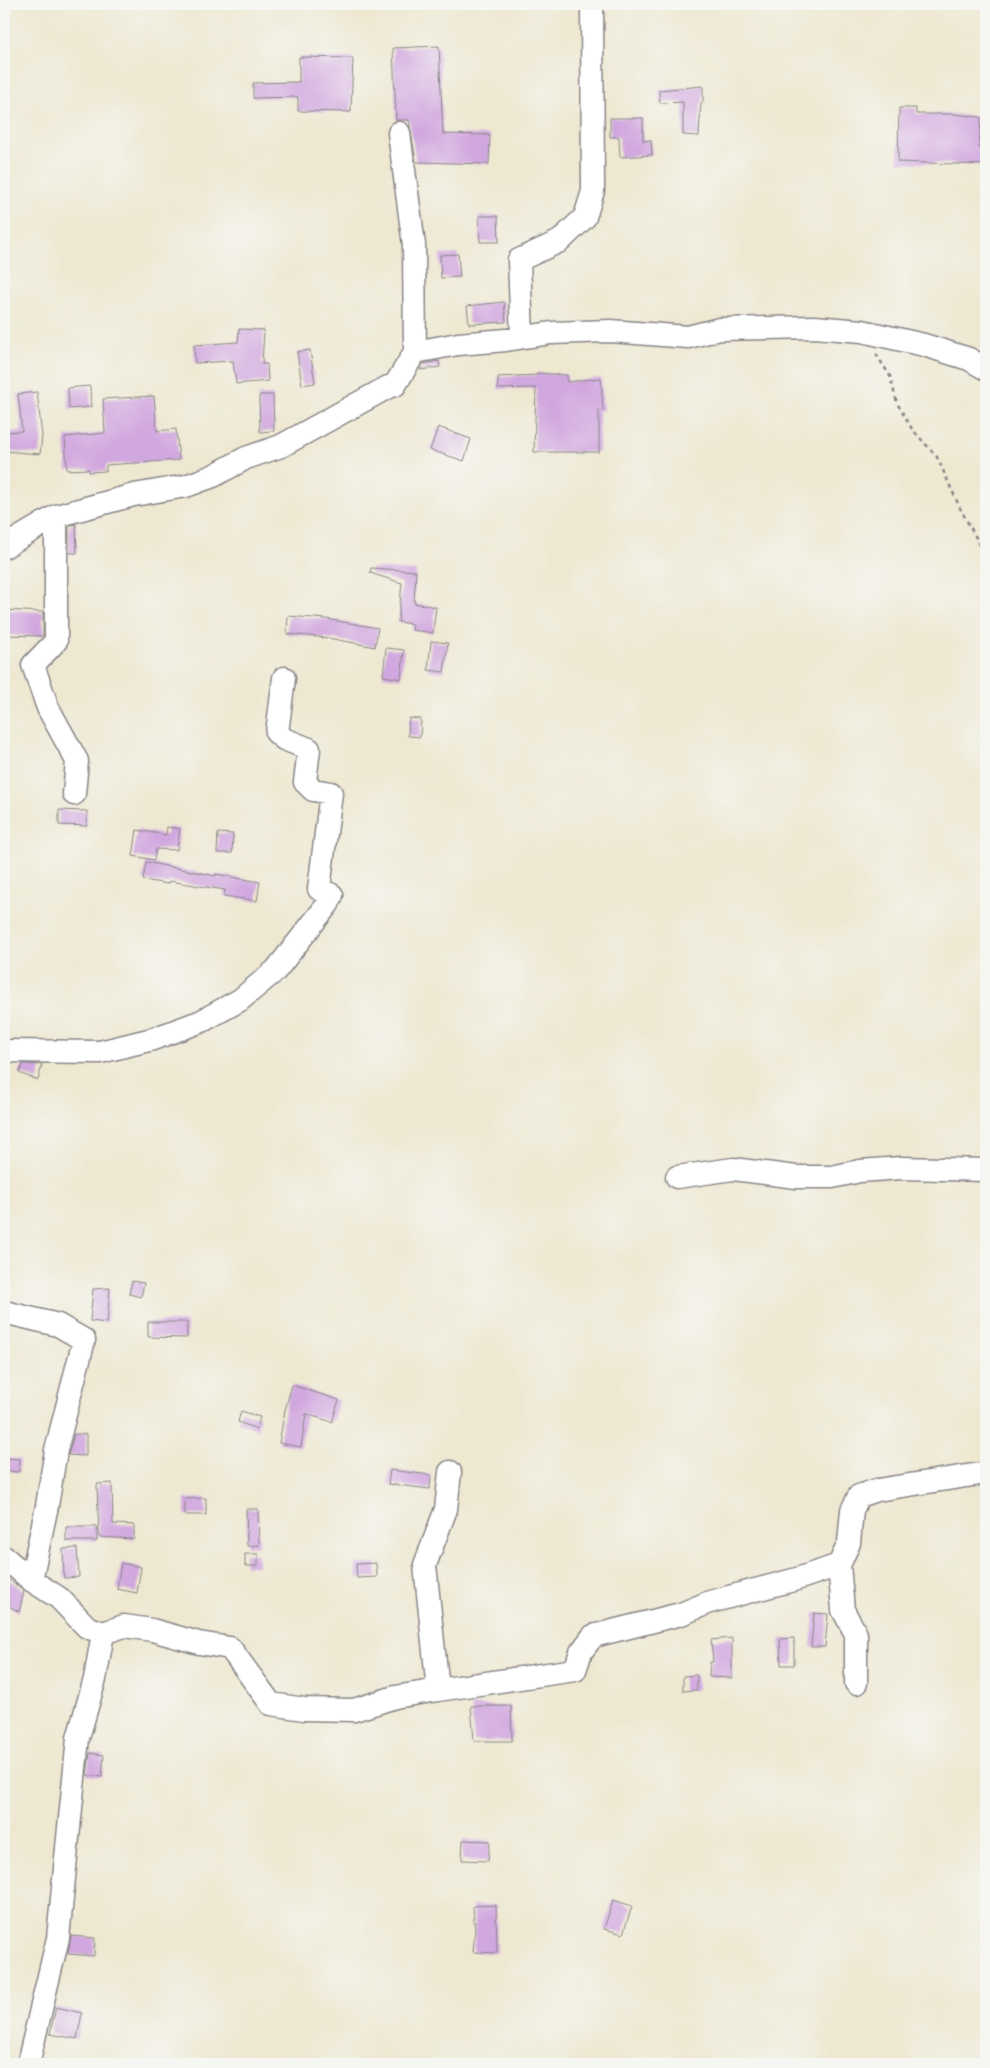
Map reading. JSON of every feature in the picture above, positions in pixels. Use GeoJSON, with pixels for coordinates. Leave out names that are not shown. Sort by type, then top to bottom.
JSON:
{"type":"FeatureCollection","features":[{"type":"Feature","properties":{"kind":"street"},"geometry":{"type":"LineString","coordinates":[[522,337],[519,260],[560,241],[585,217],[593,191],[592,4]]}},
{"type":"Feature","properties":{"kind":"street"},"geometry":{"type":"LineString","coordinates":[[4,547],[56,516],[134,495],[186,486],[213,476],[246,458],[280,446],[388,386],[395,385],[415,352],[414,245],[399,133]]}},
{"type":"Feature","properties":{"kind":"street"},"geometry":{"type":"LineString","coordinates":[[415,352],[458,344],[551,333],[610,331],[688,337],[720,329],[806,327],[862,331],[924,345],[969,359],[986,369]]}},
{"type":"Feature","properties":{"kind":"street"},"geometry":{"type":"LineString","coordinates":[[56,516],[56,641],[33,665],[48,708],[77,761],[74,794]]}},
{"type":"Feature","properties":{"kind":"street"},"geometry":{"type":"LineString","coordinates":[[4,1051],[100,1052],[153,1039],[202,1021],[240,1000],[276,970],[304,936],[328,904],[332,895],[319,889],[331,793],[313,790],[305,782],[309,749],[284,739],[277,733],[284,678]]}},
{"type":"Feature","properties":{"kind":"street"},"geometry":{"type":"LineString","coordinates":[[677,1177],[733,1169],[796,1178],[832,1177],[860,1171],[901,1168],[986,1170]]}},
{"type":"Feature","properties":{"kind":"street"},"geometry":{"type":"LineString","coordinates":[[4,1312],[58,1325],[84,1340],[56,1450],[47,1506],[31,1580]]}},
{"type":"Feature","properties":{"kind":"street"},"geometry":{"type":"LineString","coordinates":[[438,1690],[425,1565],[446,1509],[450,1472]]}},
{"type":"Feature","properties":{"kind":"street"},"geometry":{"type":"LineString","coordinates":[[856,1682],[856,1634],[844,1610],[839,1564],[849,1543],[852,1510],[858,1496],[877,1490],[986,1472]]}},
{"type":"Feature","properties":{"kind":"street"},"geometry":{"type":"LineString","coordinates":[[4,1557],[31,1580],[59,1598],[87,1627],[103,1633],[124,1626],[152,1630],[199,1643],[230,1648],[271,1704],[304,1709],[354,1710],[395,1697],[575,1670],[582,1652],[593,1636],[681,1614],[710,1602],[797,1579],[839,1564]]}},
{"type":"Feature","properties":{"kind":"street"},"geometry":{"type":"LineString","coordinates":[[28,2064],[58,1938],[78,1738],[95,1679],[103,1633]]}},
{"type":"Feature","properties":{"kind":"path"},"geometry":{"type":"LineString","coordinates":[[862,331],[890,376],[897,403],[912,429],[937,456],[960,508],[980,545],[986,567]]}},
{"type":"Feature","properties":{"kind":"building"},"geometry":{"type":"Polygon","coordinates":[[[439,46],[443,134],[490,135],[489,164],[416,162],[409,120],[396,120],[393,48],[439,46]]]}},
{"type":"Feature","properties":{"kind":"building"},"geometry":{"type":"Polygon","coordinates":[[[299,57],[353,58],[351,112],[298,111],[298,97],[253,98],[253,83],[299,82],[299,57]]]}},
{"type":"Feature","properties":{"kind":"building"},"geometry":{"type":"Polygon","coordinates":[[[703,86],[699,136],[683,135],[683,102],[660,103],[659,90],[703,86]]]}},
{"type":"Feature","properties":{"kind":"building"},"geometry":{"type":"Polygon","coordinates":[[[899,108],[916,108],[916,114],[953,114],[981,117],[979,148],[986,148],[986,165],[898,162],[899,108]]]}},
{"type":"Feature","properties":{"kind":"building"},"geometry":{"type":"Polygon","coordinates":[[[610,118],[643,118],[643,141],[651,140],[652,155],[620,157],[619,137],[610,137],[610,118]]]}},
{"type":"Feature","properties":{"kind":"building"},"geometry":{"type":"Polygon","coordinates":[[[479,216],[498,216],[499,242],[480,242],[479,216]]]}},
{"type":"Feature","properties":{"kind":"building"},"geometry":{"type":"Polygon","coordinates":[[[458,254],[460,277],[441,278],[440,255],[458,254]]]}},
{"type":"Feature","properties":{"kind":"building"},"geometry":{"type":"Polygon","coordinates":[[[504,302],[506,322],[469,324],[467,306],[504,302]]]}},
{"type":"Feature","properties":{"kind":"building"},"geometry":{"type":"Polygon","coordinates":[[[239,329],[264,330],[262,364],[267,364],[268,381],[236,384],[233,361],[195,363],[194,345],[238,342],[239,329]]]}},
{"type":"Feature","properties":{"kind":"building"},"geometry":{"type":"Polygon","coordinates":[[[310,350],[315,383],[302,385],[297,352],[310,350]]]}},
{"type":"Feature","properties":{"kind":"building"},"geometry":{"type":"Polygon","coordinates":[[[439,361],[440,367],[420,370],[423,364],[439,361]]]}},
{"type":"Feature","properties":{"kind":"building"},"geometry":{"type":"Polygon","coordinates":[[[537,373],[567,375],[567,382],[601,378],[603,411],[599,410],[599,452],[534,452],[536,388],[498,389],[498,377],[537,375],[537,373]]]}},
{"type":"Feature","properties":{"kind":"building"},"geometry":{"type":"Polygon","coordinates":[[[90,386],[91,407],[69,409],[68,388],[90,386]]]}},
{"type":"Feature","properties":{"kind":"building"},"geometry":{"type":"Polygon","coordinates":[[[37,392],[42,436],[40,454],[4,451],[4,439],[7,432],[22,431],[18,394],[37,392]]]}},
{"type":"Feature","properties":{"kind":"building"},"geometry":{"type":"Polygon","coordinates":[[[259,395],[273,395],[274,431],[260,432],[259,395]]]}},
{"type":"Feature","properties":{"kind":"building"},"geometry":{"type":"Polygon","coordinates":[[[154,396],[157,431],[176,429],[179,460],[106,465],[106,471],[89,472],[89,469],[67,470],[65,437],[105,433],[103,399],[154,396]]]}},
{"type":"Feature","properties":{"kind":"building"},"geometry":{"type":"Polygon","coordinates":[[[438,427],[471,439],[464,461],[430,450],[438,427]]]}},
{"type":"Feature","properties":{"kind":"building"},"geometry":{"type":"Polygon","coordinates":[[[76,524],[77,553],[69,553],[69,526],[76,524]]]}},
{"type":"Feature","properties":{"kind":"building"},"geometry":{"type":"Polygon","coordinates":[[[371,568],[416,571],[414,603],[436,607],[433,633],[412,630],[413,624],[398,622],[402,583],[370,573],[371,568]]]}},
{"type":"Feature","properties":{"kind":"building"},"geometry":{"type":"Polygon","coordinates":[[[4,610],[43,612],[43,636],[4,635],[4,610]]]}},
{"type":"Feature","properties":{"kind":"building"},"geometry":{"type":"Polygon","coordinates":[[[288,616],[326,619],[378,628],[375,647],[328,638],[287,634],[288,616]]]}},
{"type":"Feature","properties":{"kind":"building"},"geometry":{"type":"Polygon","coordinates":[[[431,641],[448,643],[444,672],[428,670],[431,641]]]}},
{"type":"Feature","properties":{"kind":"building"},"geometry":{"type":"Polygon","coordinates":[[[386,648],[404,650],[401,679],[383,676],[386,648]]]}},
{"type":"Feature","properties":{"kind":"building"},"geometry":{"type":"Polygon","coordinates":[[[409,718],[421,719],[420,737],[408,736],[409,718]]]}},
{"type":"Feature","properties":{"kind":"building"},"geometry":{"type":"Polygon","coordinates":[[[59,810],[87,811],[87,826],[59,825],[59,810]]]}},
{"type":"Feature","properties":{"kind":"building"},"geometry":{"type":"Polygon","coordinates":[[[167,827],[180,829],[177,850],[156,849],[154,860],[133,856],[137,830],[166,835],[167,827]]]}},
{"type":"Feature","properties":{"kind":"building"},"geometry":{"type":"Polygon","coordinates":[[[218,833],[233,834],[232,853],[217,853],[218,833]]]}},
{"type":"Feature","properties":{"kind":"building"},"geometry":{"type":"Polygon","coordinates":[[[146,862],[216,876],[216,874],[260,882],[257,901],[224,896],[225,890],[169,881],[168,884],[143,880],[146,862]]]}},
{"type":"Feature","properties":{"kind":"building"},"geometry":{"type":"Polygon","coordinates":[[[23,1064],[42,1065],[38,1080],[19,1073],[23,1064]]]}},
{"type":"Feature","properties":{"kind":"building"},"geometry":{"type":"Polygon","coordinates":[[[132,1281],[144,1283],[141,1297],[129,1294],[132,1281]]]}},
{"type":"Feature","properties":{"kind":"building"},"geometry":{"type":"Polygon","coordinates":[[[110,1288],[107,1323],[90,1321],[93,1289],[110,1288]]]}},
{"type":"Feature","properties":{"kind":"building"},"geometry":{"type":"Polygon","coordinates":[[[148,1322],[187,1322],[187,1338],[148,1337],[148,1322]]]}},
{"type":"Feature","properties":{"kind":"building"},"geometry":{"type":"Polygon","coordinates":[[[292,1385],[339,1400],[332,1422],[306,1414],[301,1447],[279,1443],[292,1385]]]}},
{"type":"Feature","properties":{"kind":"building"},"geometry":{"type":"Polygon","coordinates":[[[241,1411],[260,1417],[257,1429],[238,1422],[241,1411]]]}},
{"type":"Feature","properties":{"kind":"building"},"geometry":{"type":"Polygon","coordinates":[[[74,1434],[86,1434],[86,1456],[68,1455],[74,1434]]]}},
{"type":"Feature","properties":{"kind":"building"},"geometry":{"type":"Polygon","coordinates":[[[4,1458],[20,1459],[19,1472],[4,1471],[4,1458]]]}},
{"type":"Feature","properties":{"kind":"building"},"geometry":{"type":"Polygon","coordinates":[[[390,1470],[431,1475],[430,1489],[388,1484],[390,1470]]]}},
{"type":"Feature","properties":{"kind":"building"},"geometry":{"type":"Polygon","coordinates":[[[112,1483],[113,1524],[134,1525],[134,1539],[99,1537],[97,1484],[112,1483]]]}},
{"type":"Feature","properties":{"kind":"building"},"geometry":{"type":"Polygon","coordinates":[[[206,1498],[206,1515],[185,1515],[185,1499],[206,1498]]]}},
{"type":"Feature","properties":{"kind":"building"},"geometry":{"type":"Polygon","coordinates":[[[246,1509],[258,1509],[259,1545],[247,1546],[246,1509]]]}},
{"type":"Feature","properties":{"kind":"building"},"geometry":{"type":"Polygon","coordinates":[[[66,1527],[97,1527],[97,1541],[66,1541],[66,1527]]]}},
{"type":"Feature","properties":{"kind":"building"},"geometry":{"type":"Polygon","coordinates":[[[77,1548],[79,1577],[64,1578],[63,1549],[77,1548]]]}},
{"type":"Feature","properties":{"kind":"building"},"geometry":{"type":"Polygon","coordinates":[[[245,1554],[258,1554],[258,1566],[245,1566],[245,1554]]]}},
{"type":"Feature","properties":{"kind":"building"},"geometry":{"type":"Polygon","coordinates":[[[121,1563],[141,1567],[137,1593],[117,1589],[121,1563]]]}},
{"type":"Feature","properties":{"kind":"building"},"geometry":{"type":"Polygon","coordinates":[[[376,1563],[377,1577],[357,1578],[356,1564],[376,1563]]]}},
{"type":"Feature","properties":{"kind":"building"},"geometry":{"type":"Polygon","coordinates":[[[4,1576],[24,1591],[19,1612],[4,1603],[4,1576]]]}},
{"type":"Feature","properties":{"kind":"building"},"geometry":{"type":"Polygon","coordinates":[[[814,1613],[828,1614],[825,1647],[811,1647],[814,1613]]]}},
{"type":"Feature","properties":{"kind":"building"},"geometry":{"type":"Polygon","coordinates":[[[732,1638],[732,1678],[709,1677],[710,1662],[713,1662],[711,1640],[732,1638]]]}},
{"type":"Feature","properties":{"kind":"building"},"geometry":{"type":"Polygon","coordinates":[[[794,1638],[794,1665],[781,1665],[780,1639],[794,1638]]]}},
{"type":"Feature","properties":{"kind":"building"},"geometry":{"type":"Polygon","coordinates":[[[697,1675],[697,1690],[683,1691],[683,1676],[697,1675]]]}},
{"type":"Feature","properties":{"kind":"building"},"geometry":{"type":"Polygon","coordinates":[[[471,1706],[511,1706],[512,1741],[474,1741],[471,1706]]]}},
{"type":"Feature","properties":{"kind":"building"},"geometry":{"type":"Polygon","coordinates":[[[90,1753],[104,1755],[102,1777],[87,1775],[90,1753]]]}},
{"type":"Feature","properties":{"kind":"building"},"geometry":{"type":"Polygon","coordinates":[[[463,1840],[490,1841],[488,1861],[462,1860],[463,1840]]]}},
{"type":"Feature","properties":{"kind":"building"},"geometry":{"type":"Polygon","coordinates":[[[613,1900],[632,1906],[623,1934],[604,1929],[613,1900]]]}},
{"type":"Feature","properties":{"kind":"building"},"geometry":{"type":"Polygon","coordinates":[[[496,1905],[497,1953],[473,1952],[475,1931],[473,1906],[496,1905]]]}},
{"type":"Feature","properties":{"kind":"building"},"geometry":{"type":"Polygon","coordinates":[[[71,1936],[95,1938],[94,1956],[68,1954],[71,1936]]]}},
{"type":"Feature","properties":{"kind":"building"},"geometry":{"type":"Polygon","coordinates":[[[56,2007],[82,2013],[77,2039],[50,2034],[56,2007]]]}}]}
